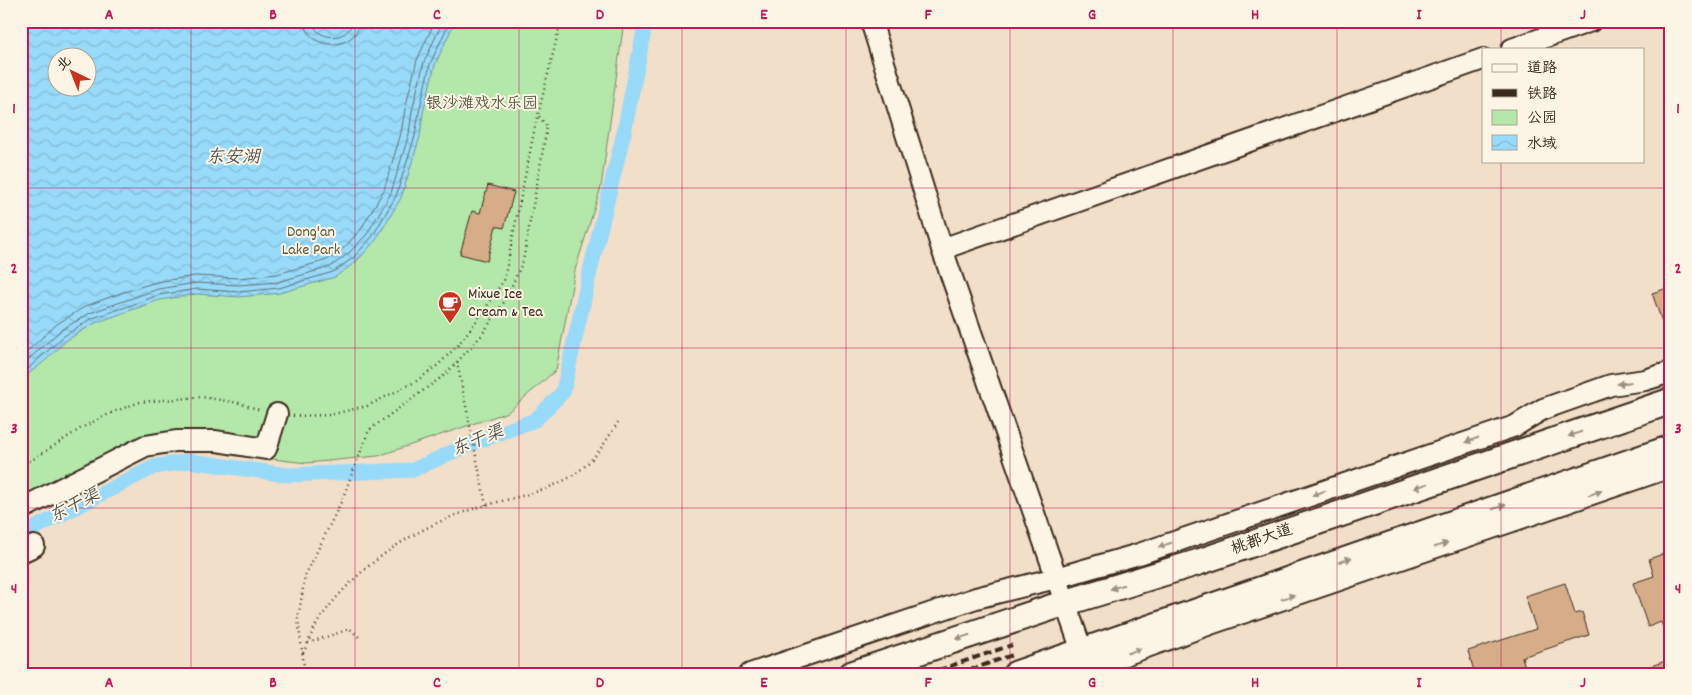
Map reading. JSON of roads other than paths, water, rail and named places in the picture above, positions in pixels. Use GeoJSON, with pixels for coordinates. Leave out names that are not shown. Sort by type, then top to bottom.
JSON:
{"type":"FeatureCollection","features":[{"type":"Feature","properties":{"kind":"main road","name":"桃都大道"},"geometry":{"type":"LineString","coordinates":[[852,674],[1065,603],[1198,562],[1671,401]]}},
{"type":"Feature","properties":{"kind":"main road"},"geometry":{"type":"LineString","coordinates":[[1016,674],[1083,666],[1216,604],[1671,448]]}},
{"type":"Feature","properties":{"kind":"street"},"geometry":{"type":"LineString","coordinates":[[871,21],[942,249],[1065,603],[1083,666],[1671,467]]}},
{"type":"Feature","properties":{"kind":"street"},"geometry":{"type":"LineString","coordinates":[[1515,48],[1591,21]]}},
{"type":"Feature","properties":{"kind":"street"},"geometry":{"type":"LineString","coordinates":[[942,249],[1482,59]]}},
{"type":"Feature","properties":{"kind":"street"},"geometry":{"type":"LineString","coordinates":[[750,674],[976,598],[1056,578],[1138,554],[1515,426],[1543,409],[1611,385],[1645,380],[1671,372]]}},
{"type":"Feature","properties":{"kind":"street"},"geometry":{"type":"LineString","coordinates":[[21,509],[145,446],[176,441],[216,441],[266,449],[277,414]]}},
{"type":"Feature","properties":{"kind":"water","name":"东安湖"},"geometry":{"type":"Polygon","coordinates":[[[21,21],[315,21],[333,26],[348,21],[455,21],[435,65],[423,113],[420,137],[401,198],[376,240],[356,262],[335,277],[280,293],[239,297],[197,294],[160,300],[95,323],[67,340],[21,380],[21,21]]]}},
{"type":"Feature","properties":{"kind":"waterway","name":"东干渠"},"geometry":{"type":"LineString","coordinates":[[21,535],[154,467],[189,461],[287,475],[413,470],[468,445],[535,420],[563,392],[624,132],[646,21]]}},
{"type":"Feature","properties":{"kind":"railway"},"geometry":{"type":"LineString","coordinates":[[927,674],[1012,645]]}},
{"type":"Feature","properties":{"kind":"railway"},"geometry":{"type":"LineString","coordinates":[[959,674],[1015,654]]}},
{"type":"Feature","properties":{"kind":"place","name":"Mixue Ice Cream & Tea"},"geometry":{"type":"Point","coordinates":[450,324]}},
{"type":"Feature","properties":{"kind":"park label","name":"银沙滩戏水乐园"},"geometry":{"type":"Point","coordinates":[482,104]}},
{"type":"Feature","properties":{"kind":"park label","name":"Dong'an Lake Park"},"geometry":{"type":"Point","coordinates":[311,241]}}]}
